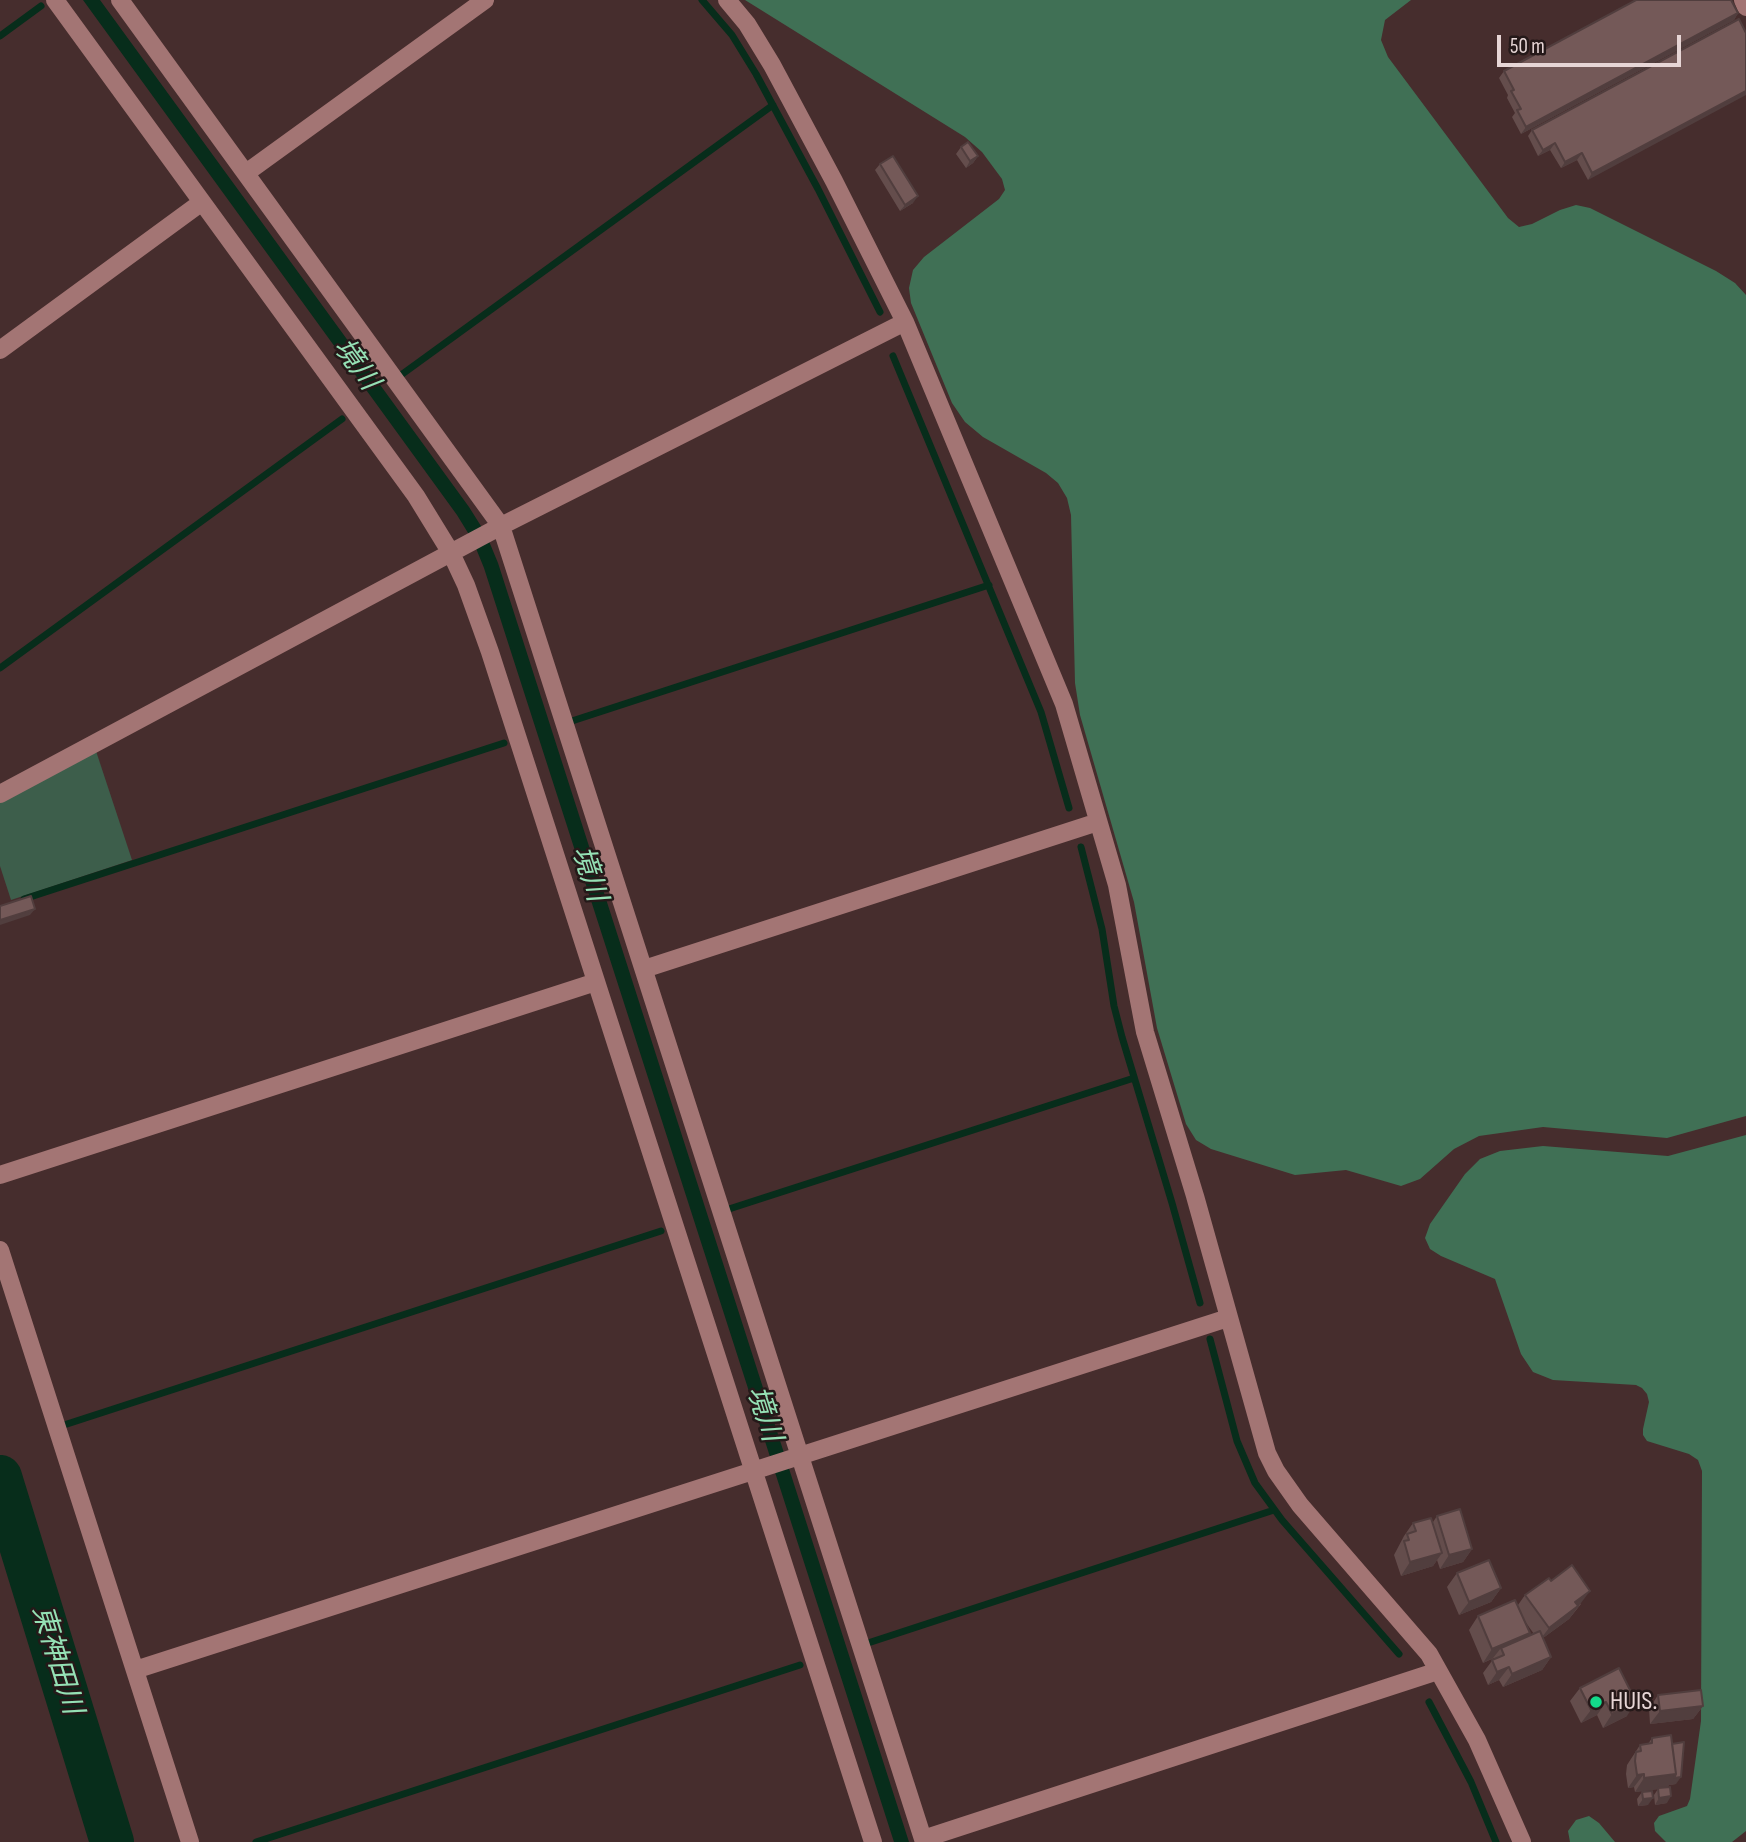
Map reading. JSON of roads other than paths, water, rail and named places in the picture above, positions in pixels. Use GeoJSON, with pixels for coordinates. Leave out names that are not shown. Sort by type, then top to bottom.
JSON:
{"type":"FeatureCollection","features":[{"type":"Feature","properties":{"kind":"street"},"geometry":{"type":"LineString","coordinates":[[55,0],[416,496],[458,549],[596,982],[760,1467],[873,1842]]}},
{"type":"Feature","properties":{"kind":"street"},"geometry":{"type":"LineString","coordinates":[[120,0],[497,528],[644,969],[796,1456],[924,1840],[1438,1671]]}},
{"type":"Feature","properties":{"kind":"street"},"geometry":{"type":"LineString","coordinates":[[246,173],[485,0]]}},
{"type":"Feature","properties":{"kind":"street"},"geometry":{"type":"LineString","coordinates":[[727,0],[747,24],[772,65],[905,322],[1064,704],[1121,905],[1145,1031],[1195,1196],[1260,1433],[1276,1471],[1300,1505],[1417,1639],[1477,1740],[1522,1842]]}},
{"type":"Feature","properties":{"kind":"street"},"geometry":{"type":"LineString","coordinates":[[1743,0],[1746,7]]}},
{"type":"Feature","properties":{"kind":"street"},"geometry":{"type":"LineString","coordinates":[[0,349],[202,202]]}},
{"type":"Feature","properties":{"kind":"street"},"geometry":{"type":"LineString","coordinates":[[0,794],[497,528],[905,322]]}},
{"type":"Feature","properties":{"kind":"street"},"geometry":{"type":"LineString","coordinates":[[644,969],[1098,822]]}},
{"type":"Feature","properties":{"kind":"street"},"geometry":{"type":"LineString","coordinates":[[0,1175],[596,982]]}},
{"type":"Feature","properties":{"kind":"street"},"geometry":{"type":"LineString","coordinates":[[0,1250],[190,1842]]}},
{"type":"Feature","properties":{"kind":"street"},"geometry":{"type":"LineString","coordinates":[[135,1670],[1228,1318]]}},
{"type":"Feature","properties":{"kind":"water","name":"境川"},"geometry":{"type":"Polygon","coordinates":[[[83,0],[100,0],[486,534],[498,563],[909,1842],[894,1842],[484,568],[473,541],[457,515],[83,0]]]}},
{"type":"Feature","properties":{"kind":"waterway"},"geometry":{"type":"LineString","coordinates":[[702,0],[732,35],[756,74],[880,312]]}},
{"type":"Feature","properties":{"kind":"waterway"},"geometry":{"type":"LineString","coordinates":[[0,36],[41,6]]}},
{"type":"Feature","properties":{"kind":"waterway"},"geometry":{"type":"LineString","coordinates":[[401,375],[773,105]]}},
{"type":"Feature","properties":{"kind":"waterway"},"geometry":{"type":"LineString","coordinates":[[893,356],[1041,712],[1069,808]]}},
{"type":"Feature","properties":{"kind":"waterway"},"geometry":{"type":"LineString","coordinates":[[0,668],[342,419]]}},
{"type":"Feature","properties":{"kind":"waterway"},"geometry":{"type":"LineString","coordinates":[[572,721],[989,585]]}},
{"type":"Feature","properties":{"kind":"waterway"},"geometry":{"type":"LineString","coordinates":[[24,899],[504,743]]}},
{"type":"Feature","properties":{"kind":"waterway"},"geometry":{"type":"LineString","coordinates":[[1081,847],[1102,929],[1114,1006],[1122,1037],[1200,1303]]}},
{"type":"Feature","properties":{"kind":"waterway"},"geometry":{"type":"LineString","coordinates":[[729,1209],[1134,1078]]}},
{"type":"Feature","properties":{"kind":"waterway"},"geometry":{"type":"LineString","coordinates":[[64,1425],[661,1231]]}},
{"type":"Feature","properties":{"kind":"waterway"},"geometry":{"type":"LineString","coordinates":[[1210,1339],[1237,1441],[1255,1483],[1282,1520],[1399,1654]]}},
{"type":"Feature","properties":{"kind":"waterway","name":"東神田川"},"geometry":{"type":"LineString","coordinates":[[0,1477],[112,1842]]}},
{"type":"Feature","properties":{"kind":"waterway"},"geometry":{"type":"LineString","coordinates":[[868,1643],[1274,1510]]}},
{"type":"Feature","properties":{"kind":"waterway"},"geometry":{"type":"LineString","coordinates":[[256,1842],[800,1665]]}},
{"type":"Feature","properties":{"kind":"waterway"},"geometry":{"type":"LineString","coordinates":[[1429,1702],[1471,1782],[1496,1842]]}},
{"type":"Feature","properties":{"kind":"place","name":"HUIS."},"geometry":{"type":"Point","coordinates":[1596,1702]}}]}
